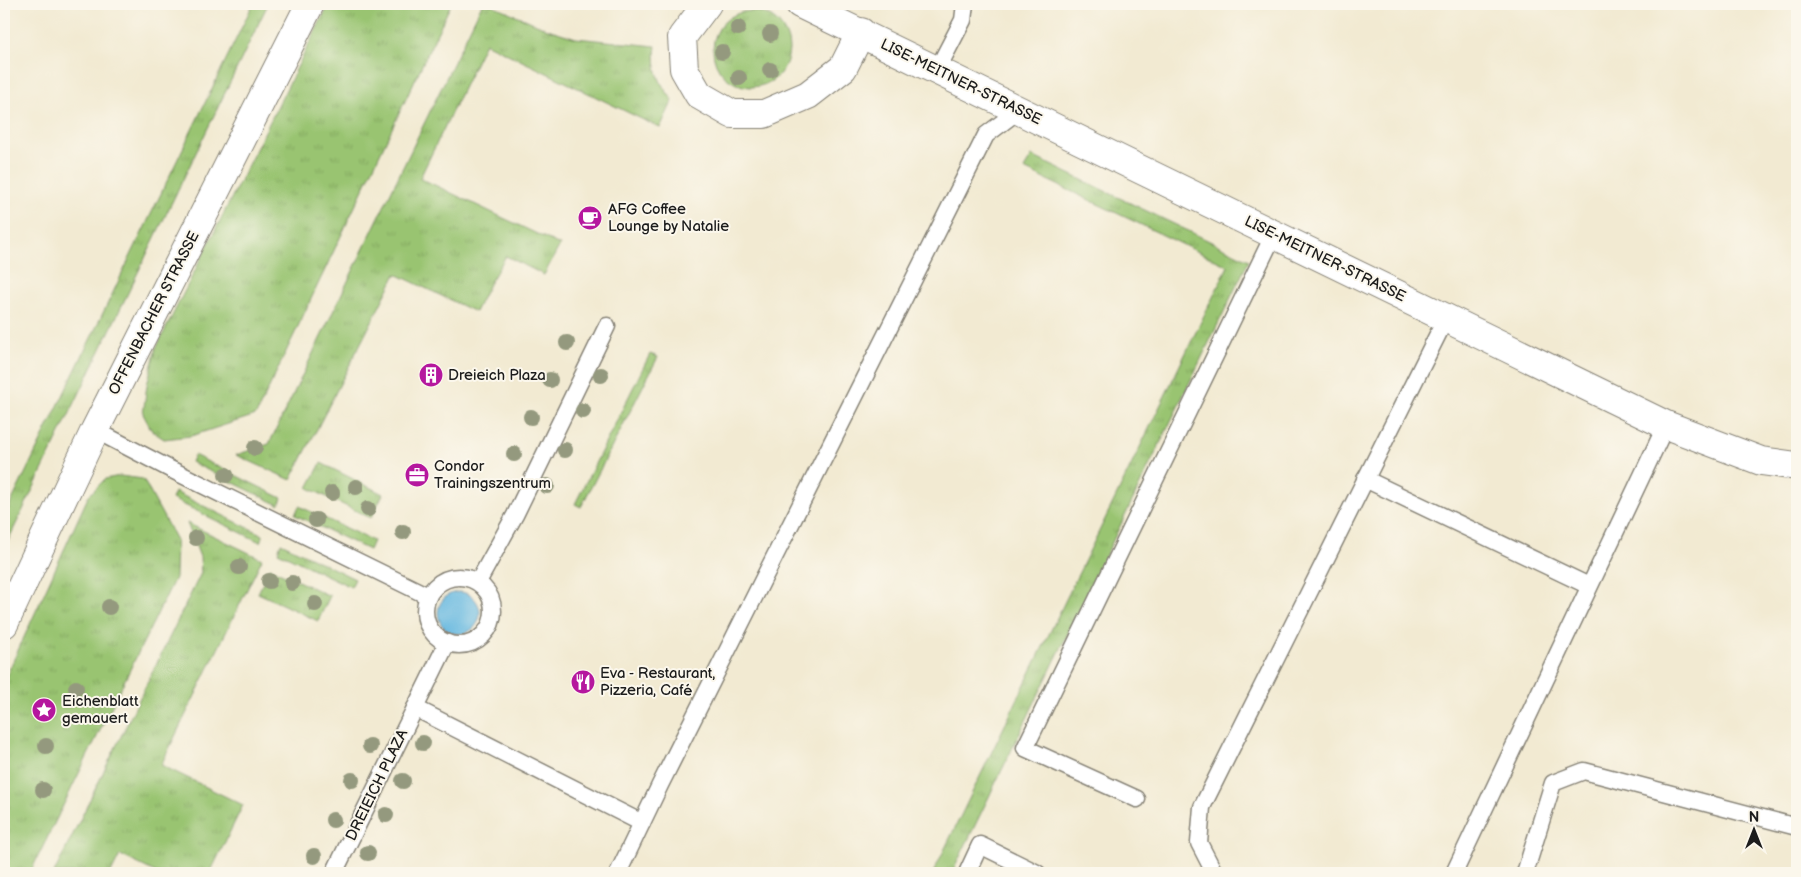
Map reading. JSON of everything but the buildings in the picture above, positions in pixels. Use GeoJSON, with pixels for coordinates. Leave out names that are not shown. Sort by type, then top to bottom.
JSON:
{"type":"FeatureCollection","features":[{"type":"Feature","properties":{"kind":"street","name":"OFFENBACHER STRASSE"},"geometry":{"type":"LineString","coordinates":[[4,624],[95,430],[310,4]]}},
{"type":"Feature","properties":{"kind":"street"},"geometry":{"type":"LineString","coordinates":[[707,4],[682,37],[684,69],[698,95],[732,114],[764,114],[808,95],[843,68],[861,32]]}},
{"type":"Feature","properties":{"kind":"street","name":"LISE-MEITNER-STRASSE"},"geometry":{"type":"LineString","coordinates":[[800,4],[1666,425],[1761,461],[1797,466]]}},
{"type":"Feature","properties":{"kind":"lane"},"geometry":{"type":"LineString","coordinates":[[937,70],[963,20],[965,4]]}},
{"type":"Feature","properties":{"kind":"lane"},"geometry":{"type":"LineString","coordinates":[[618,873],[986,135],[1019,110]]}},
{"type":"Feature","properties":{"kind":"lane"},"geometry":{"type":"LineString","coordinates":[[1137,798],[1025,748],[1274,234]]}},
{"type":"Feature","properties":{"kind":"lane"},"geometry":{"type":"LineString","coordinates":[[1217,873],[1214,872],[1199,843],[1202,806],[1446,318]]}},
{"type":"Feature","properties":{"kind":"lane"},"geometry":{"type":"LineString","coordinates":[[478,582],[515,515],[607,326]]}},
{"type":"Feature","properties":{"kind":"lane"},"geometry":{"type":"LineString","coordinates":[[1454,873],[1666,425]]}},
{"type":"Feature","properties":{"kind":"lane"},"geometry":{"type":"LineString","coordinates":[[95,430],[428,596]]}},
{"type":"Feature","properties":{"kind":"lane"},"geometry":{"type":"LineString","coordinates":[[1365,480],[1589,586]]}},
{"type":"Feature","properties":{"kind":"lane"},"geometry":{"type":"LineString","coordinates":[[467,577],[478,582],[487,589],[494,611],[492,623],[486,633],[478,641],[467,645],[447,643],[435,636],[428,627],[425,617],[425,606],[428,596],[435,587],[450,578],[467,577]]}},
{"type":"Feature","properties":{"kind":"lane","name":"DREIEICH PLAZA"},"geometry":{"type":"LineString","coordinates":[[334,873],[447,643]]}},
{"type":"Feature","properties":{"kind":"lane"},"geometry":{"type":"LineString","coordinates":[[415,708],[642,822]]}},
{"type":"Feature","properties":{"kind":"lane"},"geometry":{"type":"LineString","coordinates":[[1525,873],[1553,783],[1584,771],[1797,827]]}},
{"type":"Feature","properties":{"kind":"lane"},"geometry":{"type":"LineString","coordinates":[[967,873],[980,846],[1038,873]]}},
{"type":"Feature","properties":{"kind":"green space"},"geometry":{"type":"Polygon","coordinates":[[[253,4],[268,4],[4,549],[4,517],[253,4]]]}},
{"type":"Feature","properties":{"kind":"green space"},"geometry":{"type":"Polygon","coordinates":[[[329,4],[451,4],[256,415],[191,436],[164,439],[152,431],[143,414],[147,385],[156,348],[329,4]]]}},
{"type":"Feature","properties":{"kind":"green space"},"geometry":{"type":"Polygon","coordinates":[[[482,4],[490,4],[548,29],[576,38],[656,46],[656,69],[664,88],[673,100],[660,128],[485,43],[420,178],[560,245],[544,275],[506,256],[475,312],[396,274],[291,480],[236,455],[269,444],[482,4]]]}},
{"type":"Feature","properties":{"kind":"green space"},"geometry":{"type":"Polygon","coordinates":[[[744,11],[758,11],[772,17],[783,28],[789,42],[786,64],[778,76],[758,87],[744,87],[730,81],[719,70],[713,56],[713,42],[719,28],[730,17],[744,11]]]}},
{"type":"Feature","properties":{"kind":"green space"},"geometry":{"type":"Polygon","coordinates":[[[1032,156],[1249,260],[952,873],[933,873],[1228,266],[1024,169],[1032,156]]]}},
{"type":"Feature","properties":{"kind":"green space"},"geometry":{"type":"Polygon","coordinates":[[[650,354],[658,357],[581,507],[575,504],[650,354]]]}},
{"type":"Feature","properties":{"kind":"green space"},"geometry":{"type":"Polygon","coordinates":[[[194,455],[282,498],[279,505],[191,462],[194,455]]]}},
{"type":"Feature","properties":{"kind":"green space"},"geometry":{"type":"Polygon","coordinates":[[[321,463],[383,494],[371,518],[308,488],[321,463]]]}},
{"type":"Feature","properties":{"kind":"green space"},"geometry":{"type":"Polygon","coordinates":[[[120,476],[143,479],[176,540],[175,578],[30,873],[4,873],[4,681],[89,495],[105,479],[120,476]]]}},
{"type":"Feature","properties":{"kind":"green space"},"geometry":{"type":"Polygon","coordinates":[[[175,492],[263,535],[260,542],[172,499],[175,492]]]}},
{"type":"Feature","properties":{"kind":"green space"},"geometry":{"type":"Polygon","coordinates":[[[299,506],[373,541],[369,550],[295,515],[299,506]]]}},
{"type":"Feature","properties":{"kind":"green space"},"geometry":{"type":"Polygon","coordinates":[[[187,523],[262,559],[161,765],[243,805],[210,873],[157,873],[120,855],[111,873],[54,873],[201,573],[200,557],[187,523]]]}},
{"type":"Feature","properties":{"kind":"green space"},"geometry":{"type":"Polygon","coordinates":[[[281,543],[355,579],[351,587],[278,552],[281,543]]]}},
{"type":"Feature","properties":{"kind":"green space"},"geometry":{"type":"Polygon","coordinates":[[[270,568],[330,596],[318,621],[258,593],[270,568]]]}},
{"type":"Feature","properties":{"kind":"water"},"geometry":{"type":"Polygon","coordinates":[[[463,592],[471,595],[477,601],[480,613],[477,625],[471,631],[455,634],[447,631],[441,625],[438,609],[441,601],[447,595],[463,592]]]}},
{"type":"Feature","properties":{"kind":"place","name":"AFG Coffee Lounge by Natalie"},"geometry":{"type":"Point","coordinates":[590,218]}},
{"type":"Feature","properties":{"kind":"place","name":"Dreieich Plaza"},"geometry":{"type":"Point","coordinates":[431,375]}},
{"type":"Feature","properties":{"kind":"place","name":"Condor Trainingszentrum"},"geometry":{"type":"Point","coordinates":[417,475]}},
{"type":"Feature","properties":{"kind":"place","name":"Eva - Restaurant, Pizzeria, Café"},"geometry":{"type":"Point","coordinates":[583,682]}},
{"type":"Feature","properties":{"kind":"place","name":"Eichenblatt gemauert"},"geometry":{"type":"Point","coordinates":[44,710]}}]}
